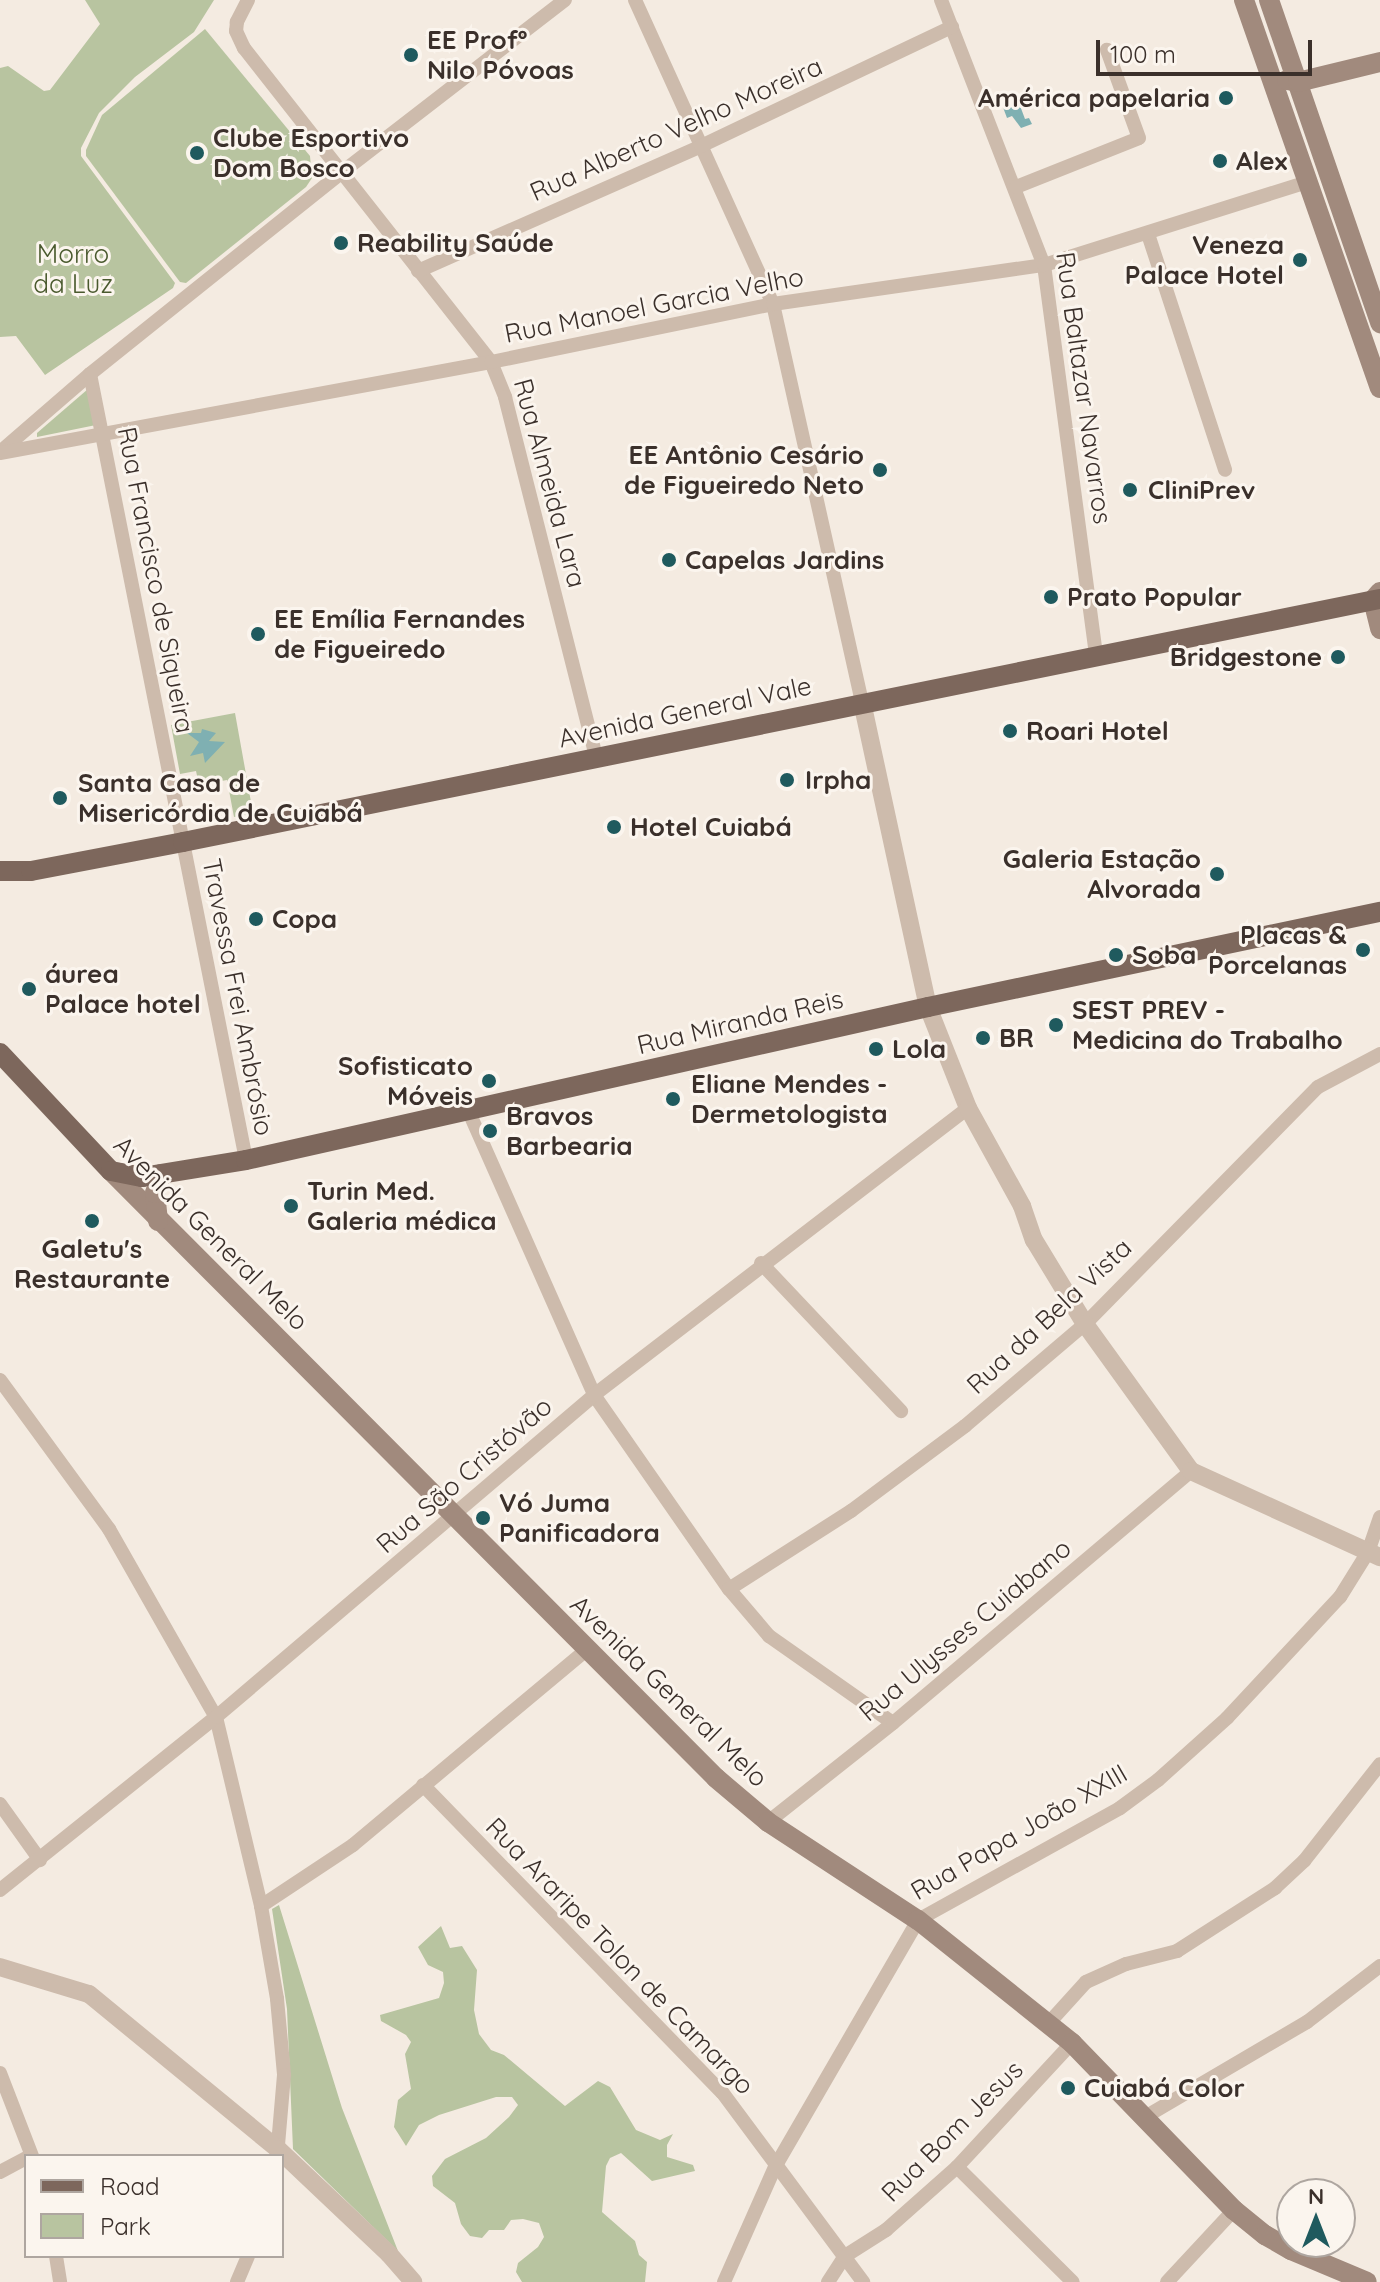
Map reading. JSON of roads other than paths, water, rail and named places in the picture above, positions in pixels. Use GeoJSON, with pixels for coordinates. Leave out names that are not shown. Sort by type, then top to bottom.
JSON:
{"type":"FeatureCollection","features":[{"type":"Feature","properties":{"kind":"main road"},"geometry":{"type":"LineString","coordinates":[[1269,0],[1379,315]]}},
{"type":"Feature","properties":{"kind":"main road"},"geometry":{"type":"LineString","coordinates":[[1246,5],[1284,77],[1298,82],[1380,62]]}},
{"type":"Feature","properties":{"kind":"main road"},"geometry":{"type":"LineString","coordinates":[[1246,5],[1380,388]]}},
{"type":"Feature","properties":{"kind":"main road"},"geometry":{"type":"LineString","coordinates":[[1378,597],[1380,629]]}},
{"type":"Feature","properties":{"kind":"main road","name":"Avenida General Vale"},"geometry":{"type":"LineString","coordinates":[[0,871],[31,871],[183,842],[1378,597]]}},
{"type":"Feature","properties":{"kind":"main road"},"geometry":{"type":"LineString","coordinates":[[0,879],[31,871]]}},
{"type":"Feature","properties":{"kind":"main road","name":"Rua Miranda Reis"},"geometry":{"type":"LineString","coordinates":[[111,1171],[142,1177],[246,1160],[928,1007],[1380,912]]}},
{"type":"Feature","properties":{"kind":"main road","name":"Avenida General Melo"},"geometry":{"type":"LineString","coordinates":[[0,1053],[158,1221],[716,1778],[768,1822],[918,1920],[1072,2043],[1234,2210],[1291,2250],[1367,2282]]}},
{"type":"Feature","properties":{"kind":"main road"},"geometry":{"type":"LineString","coordinates":[[158,1221],[155,1193],[161,1174]]}},
{"type":"Feature","properties":{"kind":"street","name":"Rua Almeida Lara"},"geometry":{"type":"LineString","coordinates":[[248,0],[239,14],[239,40],[491,362],[505,397],[596,757]]}},
{"type":"Feature","properties":{"kind":"street"},"geometry":{"type":"LineString","coordinates":[[0,452],[90,374],[341,173],[565,0]]}},
{"type":"Feature","properties":{"kind":"street"},"geometry":{"type":"LineString","coordinates":[[635,0],[773,304],[928,1007],[968,1108],[1022,1206],[1034,1240],[1085,1324],[1191,1471],[1374,1554]]}},
{"type":"Feature","properties":{"kind":"street","name":"Rua Baltazar Navarros"},"geometry":{"type":"LineString","coordinates":[[941,0],[1044,265],[1096,656]]}},
{"type":"Feature","properties":{"kind":"street"},"geometry":{"type":"LineString","coordinates":[[1276,0],[1282,33]]}},
{"type":"Feature","properties":{"kind":"street","name":"Rua Alberto Velho Moreira"},"geometry":{"type":"LineString","coordinates":[[418,271],[701,146],[952,27]]}},
{"type":"Feature","properties":{"kind":"street"},"geometry":{"type":"LineString","coordinates":[[1016,187],[1139,138],[1107,50]]}},
{"type":"Feature","properties":{"kind":"street","name":"Rua Manoel Garcia Velho"},"geometry":{"type":"LineString","coordinates":[[0,452],[491,362],[773,304],[1044,265],[1310,181]]}},
{"type":"Feature","properties":{"kind":"street"},"geometry":{"type":"LineString","coordinates":[[1148,234],[1225,470]]}},
{"type":"Feature","properties":{"kind":"street","name":"Rua Francisco de Siqueira"},"geometry":{"type":"LineString","coordinates":[[90,374],[183,842]]}},
{"type":"Feature","properties":{"kind":"street","name":"Travessa Frei Ambrósio"},"geometry":{"type":"LineString","coordinates":[[183,842],[246,1160]]}},
{"type":"Feature","properties":{"kind":"street","name":"Rua da Bela Vista"},"geometry":{"type":"LineString","coordinates":[[729,1589],[851,1511],[965,1426],[1085,1324],[1291,1111],[1318,1087],[1380,1054]]}},
{"type":"Feature","properties":{"kind":"street","name":"Rua São Cristóvão"},"geometry":{"type":"LineString","coordinates":[[0,1890],[216,1717],[594,1395],[761,1263],[968,1108]]}},
{"type":"Feature","properties":{"kind":"street"},"geometry":{"type":"LineString","coordinates":[[468,1110],[594,1395],[729,1589],[769,1636],[893,1723]]}},
{"type":"Feature","properties":{"kind":"street"},"geometry":{"type":"LineString","coordinates":[[761,1263],[901,1411]]}},
{"type":"Feature","properties":{"kind":"street"},"geometry":{"type":"LineString","coordinates":[[0,1380],[109,1529],[216,1717],[261,1906],[277,1999],[284,2075],[277,2152]]}},
{"type":"Feature","properties":{"kind":"street","name":"Rua Ulysses Cuiabano"},"geometry":{"type":"LineString","coordinates":[[768,1822],[893,1723],[1191,1471]]}},
{"type":"Feature","properties":{"kind":"street","name":"Rua Papa João XXIII"},"geometry":{"type":"LineString","coordinates":[[724,2282],[775,2167],[918,1920],[1120,1808],[1158,1780],[1227,1718],[1340,1597],[1374,1554],[1380,1517]]}},
{"type":"Feature","properties":{"kind":"street"},"geometry":{"type":"LineString","coordinates":[[261,1906],[353,1845],[589,1648]]}},
{"type":"Feature","properties":{"kind":"street"},"geometry":{"type":"LineString","coordinates":[[1047,2025],[1086,1982],[1126,1964],[1177,1951],[1275,1888],[1304,1861],[1380,1764]]}},
{"type":"Feature","properties":{"kind":"street","name":"Rua Araripe Tolon de Camargo"},"geometry":{"type":"LineString","coordinates":[[423,1785],[722,2092],[863,2282]]}},
{"type":"Feature","properties":{"kind":"street"},"geometry":{"type":"LineString","coordinates":[[0,1804],[40,1860]]}},
{"type":"Feature","properties":{"kind":"street"},"geometry":{"type":"LineString","coordinates":[[1145,2117],[1307,2022],[1380,1966]]}},
{"type":"Feature","properties":{"kind":"street"},"geometry":{"type":"LineString","coordinates":[[0,1967],[89,1994],[277,2152]]}},
{"type":"Feature","properties":{"kind":"street","name":"Rua Bom Jesus"},"geometry":{"type":"LineString","coordinates":[[828,2282],[845,2256],[886,2230],[957,2167],[1072,2043]]}},
{"type":"Feature","properties":{"kind":"street"},"geometry":{"type":"LineString","coordinates":[[0,2073],[29,2154]]}},
{"type":"Feature","properties":{"kind":"street"},"geometry":{"type":"LineString","coordinates":[[284,2158],[389,2254],[413,2282]]}},
{"type":"Feature","properties":{"kind":"street"},"geometry":{"type":"LineString","coordinates":[[0,2172],[24,2159]]}},
{"type":"Feature","properties":{"kind":"street"},"geometry":{"type":"LineString","coordinates":[[957,2167],[1073,2282]]}},
{"type":"Feature","properties":{"kind":"street"},"geometry":{"type":"LineString","coordinates":[[1167,2282],[1234,2210]]}},
{"type":"Feature","properties":{"kind":"street"},"geometry":{"type":"LineString","coordinates":[[56,2258],[60,2282]]}},
{"type":"Feature","properties":{"kind":"street"},"geometry":{"type":"LineString","coordinates":[[237,2282],[247,2258]]}},
{"type":"Feature","properties":{"kind":"water"},"geometry":{"type":"Polygon","coordinates":[[[1006,91],[1012,105],[1019,103],[1025,119],[1029,118],[1032,124],[1021,128],[1012,116],[1007,118],[998,94],[1006,91]]]}},
{"type":"Feature","properties":{"kind":"water"},"geometry":{"type":"Polygon","coordinates":[[[202,729],[216,733],[209,741],[225,742],[205,763],[203,753],[190,756],[199,742],[187,733],[201,733],[202,729]]]}},
{"type":"Feature","properties":{"kind":"place","name":"EE Profº Nilo Póvoas"},"geometry":{"type":"Point","coordinates":[411,55]}},
{"type":"Feature","properties":{"kind":"place","name":"América papelaria"},"geometry":{"type":"Point","coordinates":[1226,98]}},
{"type":"Feature","properties":{"kind":"place","name":"Clube Esportivo Dom Bosco"},"geometry":{"type":"Point","coordinates":[197,153]}},
{"type":"Feature","properties":{"kind":"place","name":"Alex"},"geometry":{"type":"Point","coordinates":[1220,161]}},
{"type":"Feature","properties":{"kind":"place","name":"Reability Saúde"},"geometry":{"type":"Point","coordinates":[341,243]}},
{"type":"Feature","properties":{"kind":"place","name":"Veneza Palace Hotel"},"geometry":{"type":"Point","coordinates":[1300,260]}},
{"type":"Feature","properties":{"kind":"place","name":"EE Antônio Cesário de Figueiredo Neto"},"geometry":{"type":"Point","coordinates":[880,470]}},
{"type":"Feature","properties":{"kind":"place","name":"CliniPrev"},"geometry":{"type":"Point","coordinates":[1130,490]}},
{"type":"Feature","properties":{"kind":"place","name":"Capelas Jardins"},"geometry":{"type":"Point","coordinates":[669,560]}},
{"type":"Feature","properties":{"kind":"place","name":"Prato Popular"},"geometry":{"type":"Point","coordinates":[1051,597]}},
{"type":"Feature","properties":{"kind":"place","name":"EE Emília Fernandes de Figueiredo"},"geometry":{"type":"Point","coordinates":[258,634]}},
{"type":"Feature","properties":{"kind":"place","name":"Bridgestone"},"geometry":{"type":"Point","coordinates":[1338,657]}},
{"type":"Feature","properties":{"kind":"place","name":"Roari Hotel"},"geometry":{"type":"Point","coordinates":[1010,731]}},
{"type":"Feature","properties":{"kind":"place","name":"Irpha"},"geometry":{"type":"Point","coordinates":[787,780]}},
{"type":"Feature","properties":{"kind":"place","name":"Santa Casa de Misericórdia de Cuiabá"},"geometry":{"type":"Point","coordinates":[60,798]}},
{"type":"Feature","properties":{"kind":"place","name":"Hotel Cuiabá"},"geometry":{"type":"Point","coordinates":[614,827]}},
{"type":"Feature","properties":{"kind":"place","name":"Galeria Estação Alvorada"},"geometry":{"type":"Point","coordinates":[1217,874]}},
{"type":"Feature","properties":{"kind":"place","name":"Copa"},"geometry":{"type":"Point","coordinates":[256,919]}},
{"type":"Feature","properties":{"kind":"place","name":"Placas & Porcelanas"},"geometry":{"type":"Point","coordinates":[1363,950]}},
{"type":"Feature","properties":{"kind":"place","name":"Soba"},"geometry":{"type":"Point","coordinates":[1116,955]}},
{"type":"Feature","properties":{"kind":"place","name":"áurea Palace hotel"},"geometry":{"type":"Point","coordinates":[29,989]}},
{"type":"Feature","properties":{"kind":"place","name":"SEST PREV - Medicina do Trabalho"},"geometry":{"type":"Point","coordinates":[1056,1025]}},
{"type":"Feature","properties":{"kind":"place","name":"BR"},"geometry":{"type":"Point","coordinates":[983,1038]}},
{"type":"Feature","properties":{"kind":"place","name":"Lola"},"geometry":{"type":"Point","coordinates":[876,1049]}},
{"type":"Feature","properties":{"kind":"place","name":"Sofisticato Móveis"},"geometry":{"type":"Point","coordinates":[489,1081]}},
{"type":"Feature","properties":{"kind":"place","name":"Eliane Mendes - Dermetologista"},"geometry":{"type":"Point","coordinates":[673,1099]}},
{"type":"Feature","properties":{"kind":"place","name":"Bravos Barbearia"},"geometry":{"type":"Point","coordinates":[490,1131]}},
{"type":"Feature","properties":{"kind":"place","name":"Turin Med. Galeria médica"},"geometry":{"type":"Point","coordinates":[291,1206]}},
{"type":"Feature","properties":{"kind":"place","name":"Galetu's Restaurante"},"geometry":{"type":"Point","coordinates":[92,1221]}},
{"type":"Feature","properties":{"kind":"place","name":"Vó Juma Panificadora"},"geometry":{"type":"Point","coordinates":[483,1518]}},
{"type":"Feature","properties":{"kind":"place","name":"Cuiabá Color"},"geometry":{"type":"Point","coordinates":[1068,2088]}},
{"type":"Feature","properties":{"kind":"park label","name":"Morro da Luz"},"geometry":{"type":"Point","coordinates":[73,269]}}]}
